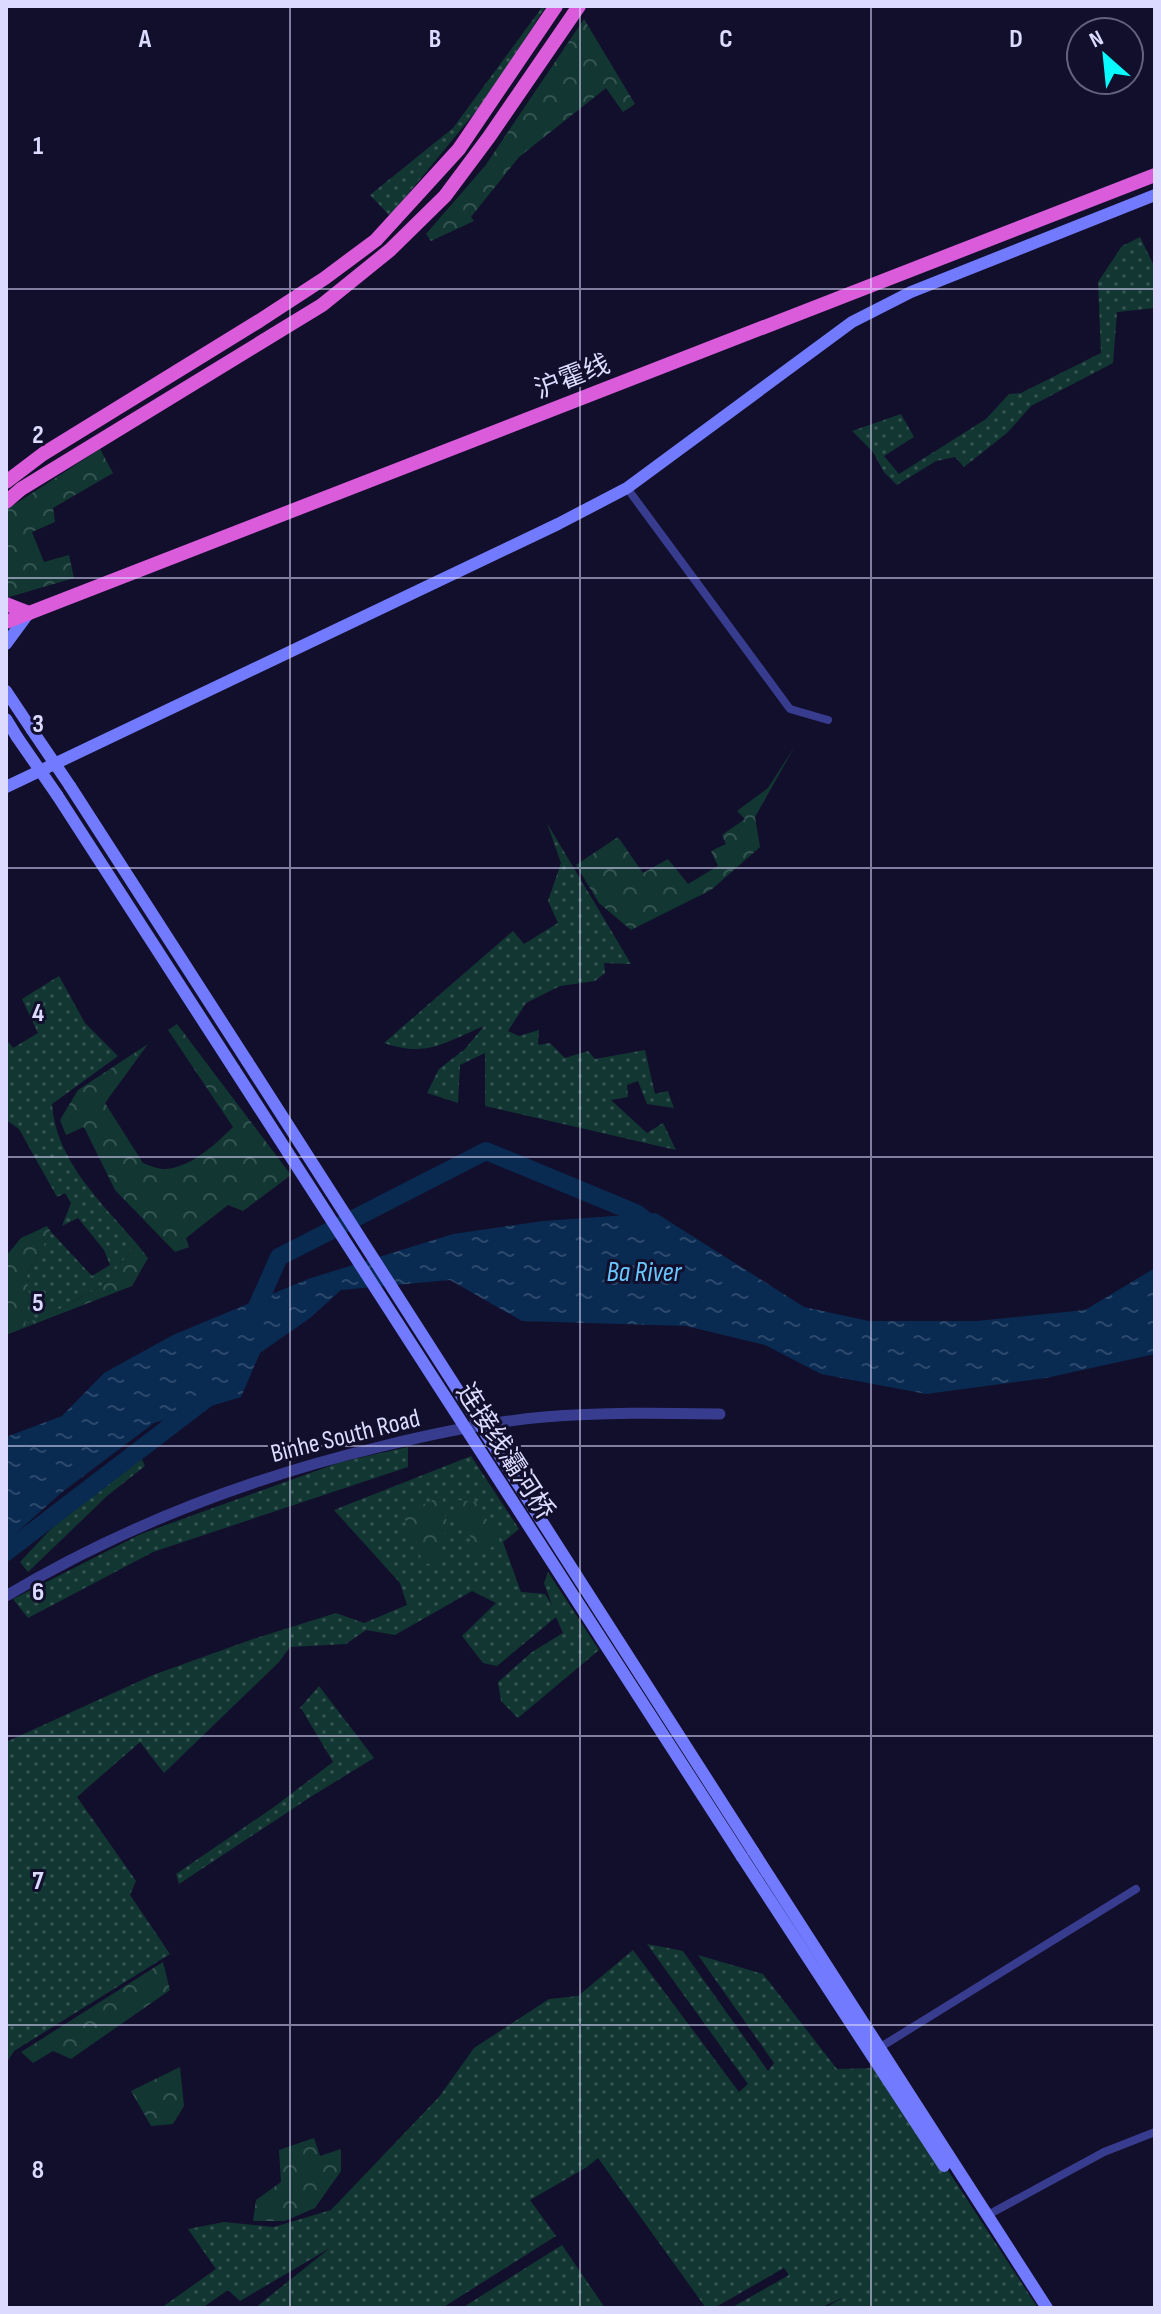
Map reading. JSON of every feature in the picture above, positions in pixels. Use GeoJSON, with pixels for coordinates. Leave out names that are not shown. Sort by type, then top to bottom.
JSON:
{"type":"FeatureCollection","features":[{"type":"Feature","properties":{"kind":"highway"},"geometry":{"type":"LineString","coordinates":[[6,482],[43,454],[299,295],[376,240],[459,149],[556,6]]}},
{"type":"Feature","properties":{"kind":"highway"},"geometry":{"type":"LineString","coordinates":[[6,502],[21,489],[322,305],[390,250],[445,196],[579,6]]}},
{"type":"Feature","properties":{"kind":"highway","name":"沪霍线"},"geometry":{"type":"LineString","coordinates":[[6,622],[1155,175]]}},
{"type":"Feature","properties":{"kind":"highway"},"geometry":{"type":"LineString","coordinates":[[6,604],[29,613]]}},
{"type":"Feature","properties":{"kind":"main road"},"geometry":{"type":"LineString","coordinates":[[6,787],[544,531],[627,488],[852,322],[911,292],[1155,195]]}},
{"type":"Feature","properties":{"kind":"main road"},"geometry":{"type":"LineString","coordinates":[[6,644],[29,613]]}},
{"type":"Feature","properties":{"kind":"main road","name":"连接线灞河桥"},"geometry":{"type":"LineString","coordinates":[[6,691],[247,1061],[747,1854]]}},
{"type":"Feature","properties":{"kind":"main road","name":"连接线灞河桥"},"geometry":{"type":"LineString","coordinates":[[6,719],[747,1854]]}},
{"type":"Feature","properties":{"kind":"main road"},"geometry":{"type":"LineString","coordinates":[[747,1854],[879,2048],[1047,2308]]}},
{"type":"Feature","properties":{"kind":"main road"},"geometry":{"type":"LineString","coordinates":[[747,1854],[1037,2308]]}},
{"type":"Feature","properties":{"kind":"street"},"geometry":{"type":"LineString","coordinates":[[627,488],[790,709],[828,720]]}},
{"type":"Feature","properties":{"kind":"street","name":"Binhe South Road"},"geometry":{"type":"LineString","coordinates":[[6,1596],[75,1556],[172,1511],[275,1474],[347,1454],[490,1423],[546,1417],[648,1413],[720,1414]]}},
{"type":"Feature","properties":{"kind":"street"},"geometry":{"type":"LineString","coordinates":[[879,2048],[1136,1889]]}},
{"type":"Feature","properties":{"kind":"street"},"geometry":{"type":"LineString","coordinates":[[986,2216],[1104,2152],[1155,2132]]}},
{"type":"Feature","properties":{"kind":"green space"},"geometry":{"type":"Polygon","coordinates":[[[546,6],[490,94],[390,216],[370,195],[453,128],[546,6]]]}},
{"type":"Feature","properties":{"kind":"green space"},"geometry":{"type":"Polygon","coordinates":[[[584,19],[635,104],[623,112],[606,88],[519,157],[471,217],[474,221],[431,241],[426,234],[485,166],[584,19]]]}},
{"type":"Feature","properties":{"kind":"green space"},"geometry":{"type":"Polygon","coordinates":[[[1140,237],[1155,268],[1155,308],[1117,312],[1113,363],[1031,406],[1007,433],[964,467],[955,457],[936,461],[897,485],[884,472],[873,452],[852,431],[901,414],[914,437],[884,456],[899,474],[986,419],[1009,394],[1021,393],[1101,353],[1098,282],[1122,246],[1140,237]]]}},
{"type":"Feature","properties":{"kind":"green space"},"geometry":{"type":"Polygon","coordinates":[[[100,449],[113,473],[53,508],[55,522],[32,532],[44,562],[69,555],[74,578],[6,598],[6,510],[100,449]]]}},
{"type":"Feature","properties":{"kind":"green space"},"geometry":{"type":"Polygon","coordinates":[[[795,746],[755,817],[760,847],[711,890],[631,930],[599,903],[576,865],[618,837],[643,873],[668,859],[688,884],[718,866],[711,851],[726,844],[722,835],[745,819],[737,811],[768,788],[795,746]]]}},
{"type":"Feature","properties":{"kind":"green space"},"geometry":{"type":"Polygon","coordinates":[[[547,823],[631,964],[604,963],[605,973],[595,981],[560,986],[526,1003],[508,1031],[519,1036],[539,1030],[538,1045],[550,1043],[565,1058],[588,1051],[595,1059],[645,1050],[655,1094],[668,1091],[674,1108],[647,1104],[638,1081],[627,1085],[628,1097],[611,1100],[647,1133],[663,1123],[676,1150],[485,1106],[485,1053],[460,1065],[458,1103],[427,1093],[439,1069],[465,1049],[484,1026],[425,1048],[413,1049],[384,1043],[513,931],[524,944],[558,923],[548,901],[561,863],[547,823]]]}},
{"type":"Feature","properties":{"kind":"green space"},"geometry":{"type":"Polygon","coordinates":[[[59,976],[85,1023],[118,1056],[52,1104],[55,1125],[82,1180],[137,1244],[103,1285],[24,1325],[29,1300],[27,1274],[51,1232],[92,1276],[110,1265],[104,1250],[78,1218],[62,1226],[71,1203],[65,1193],[57,1197],[19,1129],[6,1120],[6,1039],[13,1048],[38,1033],[22,999],[59,976]]]}},
{"type":"Feature","properties":{"kind":"green space"},"geometry":{"type":"Polygon","coordinates":[[[177,1024],[291,1175],[243,1211],[228,1205],[186,1238],[189,1247],[175,1252],[115,1190],[84,1127],[66,1135],[60,1120],[78,1090],[148,1044],[105,1103],[143,1163],[162,1169],[172,1168],[191,1161],[210,1148],[233,1127],[168,1030],[177,1024]]]}},
{"type":"Feature","properties":{"kind":"green space"},"geometry":{"type":"Polygon","coordinates":[[[47,1226],[51,1232],[27,1274],[29,1300],[25,1324],[103,1285],[137,1244],[148,1258],[132,1286],[6,1335],[6,1256],[21,1238],[47,1226]]]}},
{"type":"Feature","properties":{"kind":"green space"},"geometry":{"type":"Polygon","coordinates":[[[408,1447],[408,1467],[153,1552],[28,1618],[13,1599],[141,1534],[341,1462],[408,1447]]]}},
{"type":"Feature","properties":{"kind":"green space"},"geometry":{"type":"Polygon","coordinates":[[[139,1453],[145,1466],[107,1496],[28,1572],[20,1562],[50,1530],[139,1453]]]}},
{"type":"Feature","properties":{"kind":"green space"},"geometry":{"type":"Polygon","coordinates":[[[471,1456],[519,1529],[503,1542],[521,1592],[545,1594],[552,1605],[544,1583],[548,1572],[599,1650],[518,1718],[501,1701],[498,1682],[532,1652],[563,1633],[556,1617],[497,1666],[483,1663],[462,1636],[496,1603],[472,1591],[395,1635],[366,1630],[346,1644],[290,1647],[279,1662],[164,1773],[140,1742],[77,1797],[136,1881],[130,1895],[170,1954],[14,2051],[6,2064],[6,1742],[153,1675],[253,1639],[336,1613],[364,1623],[407,1605],[400,1583],[334,1510],[471,1456]]]}},
{"type":"Feature","properties":{"kind":"green space"},"geometry":{"type":"Polygon","coordinates":[[[442,1495],[448,1530],[439,1539],[440,1563],[424,1564],[403,1515],[442,1495]]]}},
{"type":"Feature","properties":{"kind":"green space"},"geometry":{"type":"Polygon","coordinates":[[[457,1500],[476,1502],[500,1541],[473,1561],[470,1535],[455,1514],[457,1500]]]}},
{"type":"Feature","properties":{"kind":"green space"},"geometry":{"type":"Polygon","coordinates":[[[319,1686],[374,1758],[179,1884],[176,1874],[333,1762],[299,1709],[319,1686]]]}},
{"type":"Feature","properties":{"kind":"green space"},"geometry":{"type":"Polygon","coordinates":[[[647,1944],[683,1951],[768,2071],[774,2063],[698,1955],[763,1974],[837,2069],[881,2068],[1038,2308],[825,2308],[844,2297],[820,2308],[731,2308],[789,2275],[784,2268],[714,2308],[706,2308],[598,2158],[530,2200],[556,2236],[442,2308],[255,2308],[330,2248],[240,2301],[228,2290],[202,2308],[161,2308],[216,2269],[188,2229],[224,2222],[274,2227],[331,2210],[439,2097],[474,2048],[549,1999],[578,1996],[633,1950],[739,2092],[748,2084],[647,1944]]]}},
{"type":"Feature","properties":{"kind":"green space"},"geometry":{"type":"Polygon","coordinates":[[[163,1962],[170,1990],[71,2059],[53,2051],[33,2063],[21,2052],[163,1962]]]}},
{"type":"Feature","properties":{"kind":"green space"},"geometry":{"type":"Polygon","coordinates":[[[180,2067],[184,2106],[173,2124],[151,2126],[131,2091],[180,2067]]]}},
{"type":"Feature","properties":{"kind":"green space"},"geometry":{"type":"Polygon","coordinates":[[[314,2138],[320,2156],[341,2149],[341,2171],[315,2208],[285,2221],[253,2221],[256,2200],[281,2182],[279,2150],[314,2138]]]}},
{"type":"Feature","properties":{"kind":"green space"},"geometry":{"type":"Polygon","coordinates":[[[562,2245],[605,2308],[462,2308],[562,2245]]]}},
{"type":"Feature","properties":{"kind":"water","name":"Ba River"},"geometry":{"type":"Polygon","coordinates":[[[656,1213],[804,1307],[869,1321],[977,1321],[1085,1310],[1155,1268],[1155,1354],[1046,1378],[926,1394],[821,1374],[765,1345],[686,1326],[522,1321],[450,1280],[341,1290],[310,1318],[260,1353],[241,1397],[154,1423],[61,1493],[6,1542],[6,1437],[62,1416],[104,1373],[173,1335],[308,1279],[453,1234],[543,1221],[656,1213]]]}},
{"type":"Feature","properties":{"kind":"waterway","name":"Ba River"},"geometry":{"type":"LineString","coordinates":[[251,1320],[279,1257],[486,1151],[636,1213],[657,1229]]}},
{"type":"Feature","properties":{"kind":"waterway","name":"Ba River"},"geometry":{"type":"LineString","coordinates":[[6,1552],[206,1399]]}}]}
